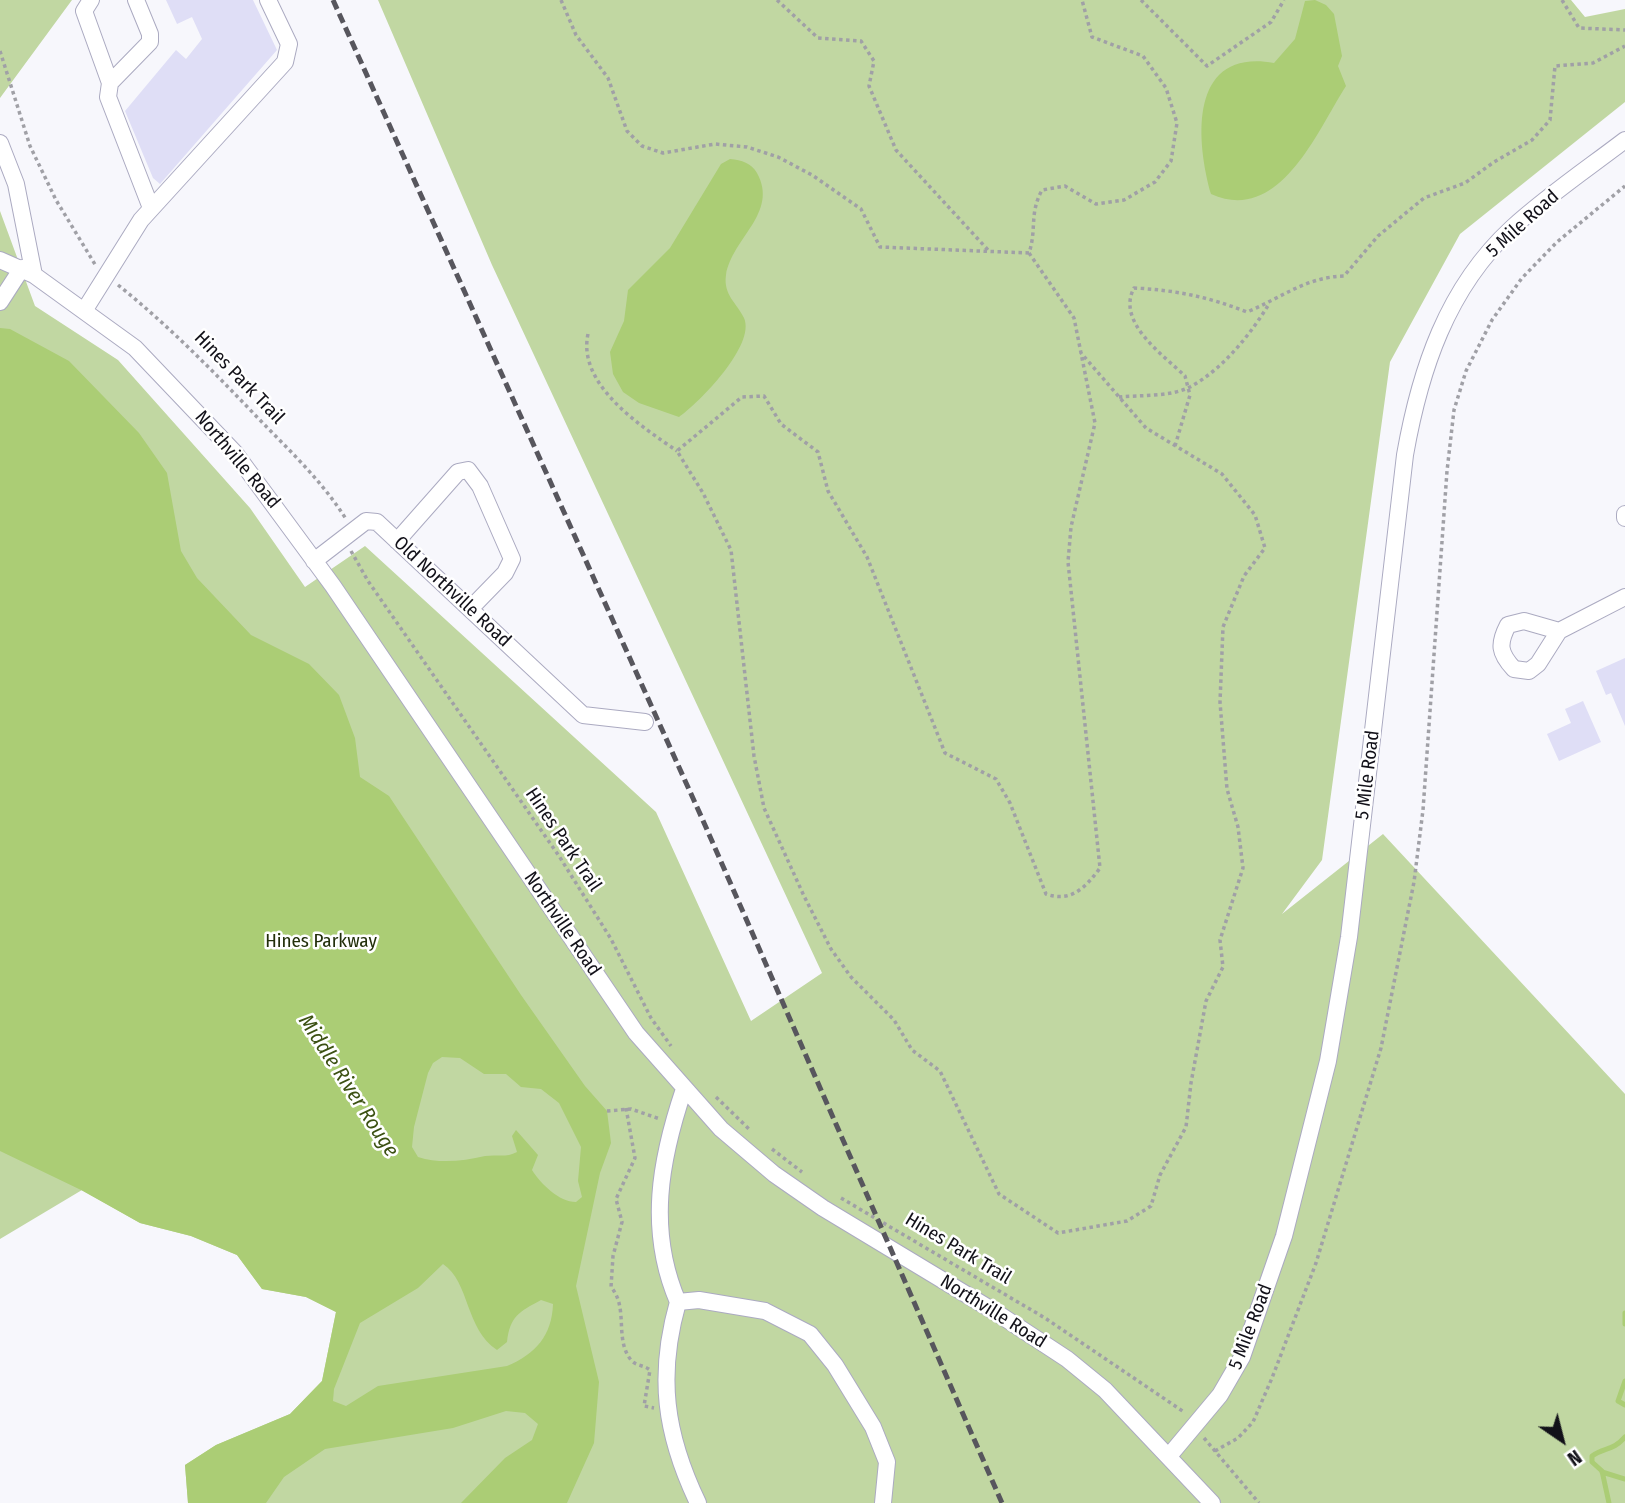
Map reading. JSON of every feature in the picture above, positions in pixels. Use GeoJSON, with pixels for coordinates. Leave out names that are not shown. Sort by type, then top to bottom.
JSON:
{"type":"FeatureCollection","features":[{"type":"Feature","properties":{"kind":"street"},"geometry":{"type":"LineString","coordinates":[[91,0],[84,11],[110,83],[108,97],[151,208]]}},
{"type":"Feature","properties":{"kind":"street"},"geometry":{"type":"LineString","coordinates":[[110,83],[150,42],[150,34],[136,0]]}},
{"type":"Feature","properties":{"kind":"street"},"geometry":{"type":"LineString","coordinates":[[84,312],[151,208],[285,62],[289,44],[268,0]]}},
{"type":"Feature","properties":{"kind":"street","name":"5 Mile Road"},"geometry":{"type":"LineString","coordinates":[[1169,1456],[1235,1372],[1263,1301],[1284,1236],[1328,1061],[1351,923],[1405,455],[1413,408],[1427,363],[1451,307],[1493,248],[1527,216],[1625,140]]}},
{"type":"Feature","properties":{"kind":"street"},"geometry":{"type":"LineString","coordinates":[[0,144],[16,184],[28,272],[0,302]]}},
{"type":"Feature","properties":{"kind":"street","name":"Northville Road"},"geometry":{"type":"LineString","coordinates":[[0,260],[28,272],[135,348],[204,419],[275,505],[636,1033],[721,1129],[774,1174],[1066,1359],[1105,1390],[1212,1503]]}},
{"type":"Feature","properties":{"kind":"street"},"geometry":{"type":"LineString","coordinates":[[397,541],[458,472],[468,470],[480,486],[512,559],[505,573],[470,609]]}},
{"type":"Feature","properties":{"kind":"street","name":"Old Northville Road"},"geometry":{"type":"LineString","coordinates":[[314,561],[366,521],[377,522],[583,715],[645,722]]}},
{"type":"Feature","properties":{"kind":"street"},"geometry":{"type":"LineString","coordinates":[[1559,631],[1625,597]]}},
{"type":"Feature","properties":{"kind":"street"},"geometry":{"type":"LineString","coordinates":[[684,1089],[666,1142],[657,1208],[664,1260],[678,1302],[666,1357],[668,1408],[678,1460],[698,1503]]}},
{"type":"Feature","properties":{"kind":"street"},"geometry":{"type":"LineString","coordinates":[[678,1302],[699,1300],[765,1311],[810,1334],[835,1365],[873,1427],[887,1462],[883,1503]]}},
{"type":"Feature","properties":{"kind":"path"},"geometry":{"type":"LineString","coordinates":[[561,0],[576,35],[608,78],[627,131],[642,146],[663,153],[715,144],[747,146],[778,157],[812,175],[861,209],[880,247],[1029,253]]}},
{"type":"Feature","properties":{"kind":"path"},"geometry":{"type":"LineString","coordinates":[[777,0],[818,38],[861,41],[874,61],[869,86],[896,150],[989,251]]}},
{"type":"Feature","properties":{"kind":"path"},"geometry":{"type":"LineString","coordinates":[[1029,253],[1034,238],[1033,206],[1042,190],[1065,186],[1096,204],[1124,200],[1155,182],[1171,161],[1177,123],[1166,88],[1143,56],[1092,37],[1082,0]]}},
{"type":"Feature","properties":{"kind":"path"},"geometry":{"type":"LineString","coordinates":[[1141,0],[1207,66],[1271,22],[1284,0]]}},
{"type":"Feature","properties":{"kind":"path"},"geometry":{"type":"LineString","coordinates":[[1562,0],[1579,27],[1625,30]]}},
{"type":"Feature","properties":{"kind":"path"},"geometry":{"type":"LineString","coordinates":[[1175,446],[1190,395],[1185,376],[1133,322],[1128,299],[1134,288],[1172,289],[1208,296],[1247,312],[1270,303],[1301,283],[1327,276],[1344,276],[1378,236],[1424,198],[1465,183],[1532,140],[1550,120],[1555,66],[1593,63],[1625,46]]}},
{"type":"Feature","properties":{"kind":"path","name":"Hines Park Trail"},"geometry":{"type":"LineString","coordinates":[[0,51],[35,157],[95,265],[163,321],[324,488],[346,519],[353,556],[368,581],[559,856],[611,939],[651,1018],[675,1051]]}},
{"type":"Feature","properties":{"kind":"path"},"geometry":{"type":"LineString","coordinates":[[1215,1451],[1238,1438],[1253,1422],[1272,1378],[1316,1263],[1381,1048],[1414,882],[1423,810],[1447,471],[1454,410],[1466,371],[1492,320],[1522,278],[1556,242],[1625,186]]}},
{"type":"Feature","properties":{"kind":"path"},"geometry":{"type":"LineString","coordinates":[[677,451],[742,397],[764,396],[781,424],[818,452],[828,491],[867,558],[945,753],[996,779],[1010,803],[1046,894],[1059,899],[1084,890],[1100,868],[1068,562],[1071,527],[1095,423],[1074,318],[1029,253]]}},
{"type":"Feature","properties":{"kind":"path"},"geometry":{"type":"LineString","coordinates":[[1119,397],[1159,394],[1188,388],[1249,336],[1270,303]]}},
{"type":"Feature","properties":{"kind":"path"},"geometry":{"type":"LineString","coordinates":[[588,334],[584,350],[601,387],[627,414],[677,451],[704,493],[731,550],[745,653],[751,733],[764,808],[831,949],[851,977],[894,1020],[912,1050],[940,1071],[999,1194],[1058,1233],[1127,1221],[1151,1206],[1160,1175],[1186,1127],[1206,1001],[1223,967],[1220,940],[1243,868],[1238,827],[1227,789],[1220,702],[1223,626],[1244,576],[1265,548],[1255,515],[1222,474],[1146,428],[1081,354]]}},
{"type":"Feature","properties":{"kind":"path"},"geometry":{"type":"LineString","coordinates":[[713,1094],[751,1131]]}},
{"type":"Feature","properties":{"kind":"path"},"geometry":{"type":"LineString","coordinates":[[607,1111],[626,1108],[672,1124]]}},
{"type":"Feature","properties":{"kind":"path"},"geometry":{"type":"LineString","coordinates":[[626,1108],[635,1158],[616,1199],[622,1222],[613,1256],[611,1287],[619,1296],[621,1326],[629,1357],[634,1364],[650,1370],[644,1406],[668,1408]]}},
{"type":"Feature","properties":{"kind":"path"},"geometry":{"type":"LineString","coordinates":[[771,1148],[804,1173]]}},
{"type":"Feature","properties":{"kind":"path","name":"Hines Park Trail"},"geometry":{"type":"LineString","coordinates":[[837,1196],[1045,1318],[1180,1408],[1259,1503]]}},
{"type":"Feature","properties":{"kind":"green space"},"geometry":{"type":"Polygon","coordinates":[[[0,0],[72,0],[0,98],[0,0]]]}},
{"type":"Feature","properties":{"kind":"green space","name":"Hines Parkway"},"geometry":{"type":"Polygon","coordinates":[[[378,0],[1571,0],[1585,17],[1625,9],[1625,102],[1460,234],[1390,362],[1322,860],[1282,914],[1383,834],[1625,1094],[1625,1503],[188,1503],[185,1465],[216,1445],[290,1414],[322,1381],[336,1312],[306,1297],[262,1289],[237,1255],[191,1236],[140,1223],[82,1190],[0,1239],[0,211],[35,306],[118,360],[250,508],[305,587],[365,546],[656,812],[751,1021],[822,973],[492,265],[378,0]]]}},
{"type":"Feature","properties":{"kind":"water"},"geometry":{"type":"Polygon","coordinates":[[[1315,0],[1326,5],[1334,14],[1342,56],[1338,66],[1346,86],[1309,148],[1294,169],[1276,185],[1257,197],[1235,200],[1211,194],[1202,147],[1202,124],[1205,102],[1213,83],[1226,69],[1247,62],[1274,63],[1295,39],[1305,1],[1315,0]]]}},
{"type":"Feature","properties":{"kind":"water"},"geometry":{"type":"Polygon","coordinates":[[[730,159],[749,164],[757,173],[762,187],[762,201],[758,213],[736,249],[726,275],[727,288],[744,318],[745,329],[742,343],[724,372],[712,387],[679,417],[639,403],[623,392],[613,374],[610,352],[624,321],[628,290],[670,248],[721,164],[730,159]]]}},
{"type":"Feature","properties":{"kind":"water","name":"Middle River Rouge"},"geometry":{"type":"Polygon","coordinates":[[[0,328],[10,329],[69,361],[139,433],[167,473],[181,551],[197,578],[251,635],[309,664],[339,695],[355,738],[360,777],[389,796],[521,995],[585,1086],[607,1111],[611,1143],[600,1173],[576,1286],[599,1382],[594,1443],[567,1503],[461,1503],[505,1458],[532,1440],[538,1424],[525,1413],[506,1411],[453,1428],[325,1449],[284,1477],[266,1503],[188,1503],[185,1465],[216,1445],[290,1414],[322,1381],[336,1312],[306,1297],[262,1289],[237,1255],[191,1236],[140,1223],[81,1190],[0,1151],[0,328]],[[442,1057],[433,1063],[428,1073],[414,1127],[412,1147],[418,1157],[452,1161],[513,1154],[517,1152],[512,1136],[516,1130],[538,1155],[532,1170],[540,1181],[563,1199],[576,1202],[582,1197],[578,1181],[581,1147],[559,1103],[541,1089],[521,1087],[506,1074],[484,1074],[460,1058],[442,1057]],[[443,1264],[418,1288],[360,1323],[334,1389],[333,1401],[346,1406],[378,1386],[507,1366],[526,1356],[546,1334],[553,1304],[541,1300],[513,1320],[507,1342],[497,1350],[479,1330],[458,1282],[443,1264]]]}},
{"type":"Feature","properties":{"kind":"building"},"geometry":{"type":"Polygon","coordinates":[[[166,0],[253,0],[277,50],[160,184],[153,178],[125,111],[176,50],[186,59],[202,39],[192,17],[177,24],[166,0]]]}},
{"type":"Feature","properties":{"kind":"building"},"geometry":{"type":"Polygon","coordinates":[[[1625,658],[1625,726],[1611,693],[1606,695],[1596,671],[1625,658]]]}},
{"type":"Feature","properties":{"kind":"building"},"geometry":{"type":"Polygon","coordinates":[[[1583,701],[1601,742],[1559,761],[1547,734],[1571,723],[1565,709],[1583,701]]]}},
{"type":"Feature","properties":{"kind":"waterway"},"geometry":{"type":"LineString","coordinates":[[1625,1313],[1625,1324]]}},
{"type":"Feature","properties":{"kind":"waterway"},"geometry":{"type":"LineString","coordinates":[[1625,1381],[1618,1401],[1625,1405]]}},
{"type":"Feature","properties":{"kind":"waterway"},"geometry":{"type":"LineString","coordinates":[[1609,1503],[1602,1471],[1592,1462],[1592,1456],[1617,1445],[1625,1437]]}},
{"type":"Feature","properties":{"kind":"waterway"},"geometry":{"type":"LineString","coordinates":[[1602,1472],[1625,1479]]}},
{"type":"Feature","properties":{"kind":"railway"},"geometry":{"type":"LineString","coordinates":[[333,0],[701,816],[1002,1503]]}}]}
